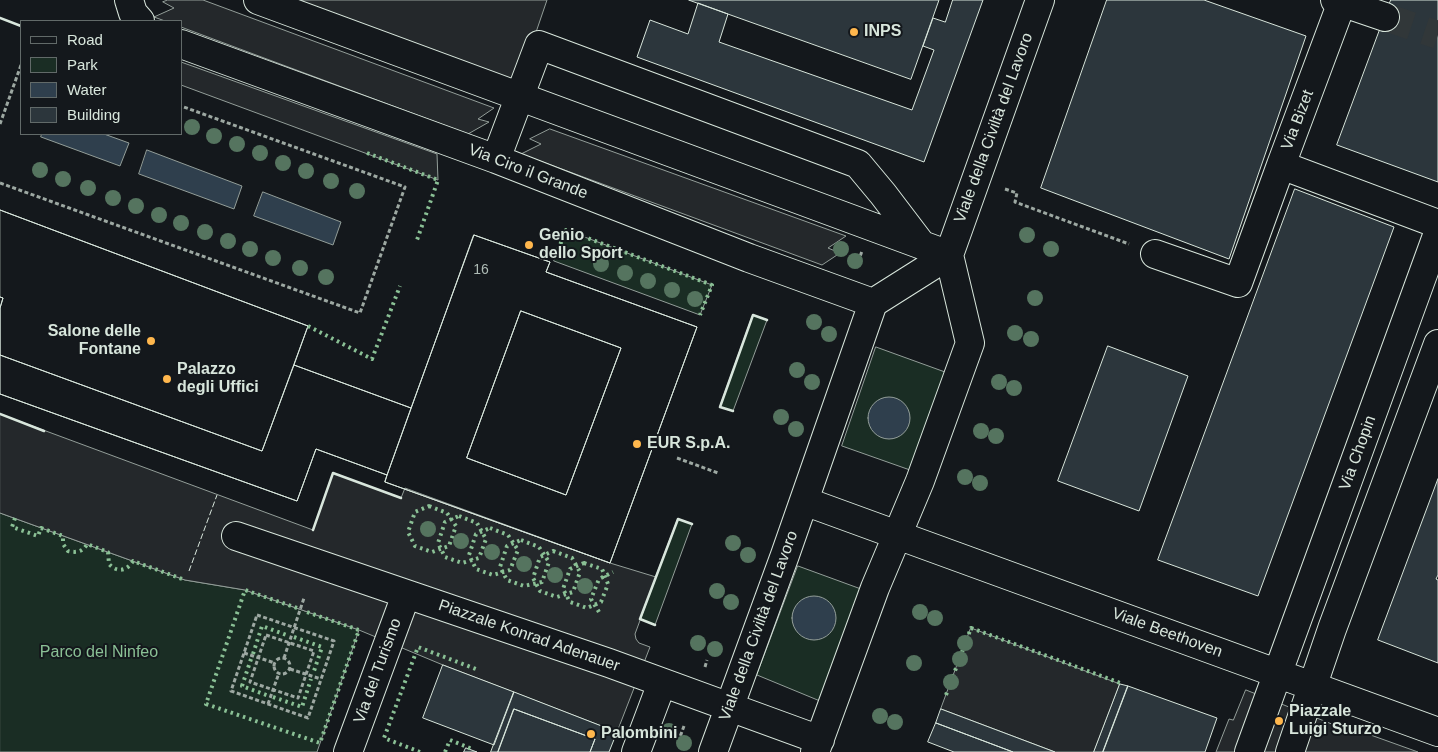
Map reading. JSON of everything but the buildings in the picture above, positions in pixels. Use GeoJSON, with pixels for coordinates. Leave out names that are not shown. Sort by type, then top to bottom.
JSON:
{"type":"FeatureCollection","features":[{"type":"Feature","properties":{"kind":"street"},"geometry":{"type":"LineString","coordinates":[[129,0],[133,13],[139,20]]}},
{"type":"Feature","properties":{"kind":"street"},"geometry":{"type":"LineString","coordinates":[[260,0],[949,255]]}},
{"type":"Feature","properties":{"kind":"street","name":"Viale della Civiltà del Lavoro"},"geometry":{"type":"LineString","coordinates":[[949,255],[1040,0]]}},
{"type":"Feature","properties":{"kind":"street"},"geometry":{"type":"LineString","coordinates":[[1339,1],[1384,17]]}},
{"type":"Feature","properties":{"kind":"street","name":"Via Bizet"},"geometry":{"type":"LineString","coordinates":[[1339,1],[1281,165],[1438,224]]}},
{"type":"Feature","properties":{"kind":"street","name":"Via Ciro il Grande"},"geometry":{"type":"LineString","coordinates":[[182,44],[496,160],[749,258],[873,303]]}},
{"type":"Feature","properties":{"kind":"street"},"geometry":{"type":"LineString","coordinates":[[496,160],[539,45],[858,164],[884,194],[921,244]]}},
{"type":"Feature","properties":{"kind":"street"},"geometry":{"type":"LineString","coordinates":[[1156,254],[1238,282],[1281,165]]}},
{"type":"Feature","properties":{"kind":"street","name":"Via Chopin"},"geometry":{"type":"LineString","coordinates":[[1277,673],[1438,233]]}},
{"type":"Feature","properties":{"kind":"street"},"geometry":{"type":"LineString","coordinates":[[873,303],[949,255]]}},
{"type":"Feature","properties":{"kind":"street"},"geometry":{"type":"LineString","coordinates":[[818,746],[876,588],[920,481],[970,343],[949,255]]}},
{"type":"Feature","properties":{"kind":"street","name":"Viale della Civiltà del Lavoro"},"geometry":{"type":"LineString","coordinates":[[704,747],[729,707],[873,303]]}},
{"type":"Feature","properties":{"kind":"street"},"geometry":{"type":"LineString","coordinates":[[1290,752],[1312,686],[1437,350]]}},
{"type":"Feature","properties":{"kind":"street"},"geometry":{"type":"LineString","coordinates":[[804,501],[897,535]]}},
{"type":"Feature","properties":{"kind":"street","name":"Viale Beethoven"},"geometry":{"type":"LineString","coordinates":[[897,535],[1438,732]]}},
{"type":"Feature","properties":{"kind":"street","name":"Piazzale Konrad Adenauer"},"geometry":{"type":"LineString","coordinates":[[236,536],[609,662],[729,707],[818,746]]}},
{"type":"Feature","properties":{"kind":"street","name":"Via del Turismo"},"geometry":{"type":"LineString","coordinates":[[348,752],[403,603],[406,599],[414,596]]}},
{"type":"Feature","properties":{"kind":"street"},"geometry":{"type":"LineString","coordinates":[[1249,752],[1277,673]]}},
{"type":"Feature","properties":{"kind":"street"},"geometry":{"type":"LineString","coordinates":[[636,752],[662,682]]}},
{"type":"Feature","properties":{"kind":"path"},"geometry":{"type":"LineString","coordinates":[[0,124],[20,68]]}},
{"type":"Feature","properties":{"kind":"path"},"geometry":{"type":"LineString","coordinates":[[0,183],[360,313],[405,187],[182,106]]}},
{"type":"Feature","properties":{"kind":"path"},"geometry":{"type":"LineString","coordinates":[[1005,189],[1017,193],[1015,202],[1156,254]]}},
{"type":"Feature","properties":{"kind":"path"},"geometry":{"type":"LineString","coordinates":[[853,276],[863,248]]}},
{"type":"Feature","properties":{"kind":"path"},"geometry":{"type":"LineString","coordinates":[[677,458],[718,473]]}},
{"type":"Feature","properties":{"kind":"path"},"geometry":{"type":"LineString","coordinates":[[284,658],[304,598]]}},
{"type":"Feature","properties":{"kind":"path"},"geometry":{"type":"LineString","coordinates":[[257,615],[294,628],[334,642],[308,718],[231,691],[257,615]]}},
{"type":"Feature","properties":{"kind":"path"},"geometry":{"type":"LineString","coordinates":[[266,635],[289,643],[314,651],[298,698],[250,682],[266,635]]}},
{"type":"Feature","properties":{"kind":"path"},"geometry":{"type":"LineString","coordinates":[[244,653],[275,664]]}},
{"type":"Feature","properties":{"kind":"path"},"geometry":{"type":"LineString","coordinates":[[279,673],[275,668],[277,659],[284,658],[289,661],[290,669]]}},
{"type":"Feature","properties":{"kind":"path"},"geometry":{"type":"LineString","coordinates":[[705,667],[707,660]]}},
{"type":"Feature","properties":{"kind":"path"},"geometry":{"type":"LineString","coordinates":[[290,669],[321,679]]}},
{"type":"Feature","properties":{"kind":"path"},"geometry":{"type":"LineString","coordinates":[[279,673],[285,673],[290,669]]}},
{"type":"Feature","properties":{"kind":"path"},"geometry":{"type":"LineString","coordinates":[[268,704],[279,673]]}},
{"type":"Feature","properties":{"kind":"path"},"geometry":{"type":"LineString","coordinates":[[684,726],[680,737],[704,747]]}},
{"type":"Feature","properties":{"kind":"green space"},"geometry":{"type":"Polygon","coordinates":[[[566,230],[712,285],[700,315],[554,261],[566,230]]]}},
{"type":"Feature","properties":{"kind":"green space"},"geometry":{"type":"Polygon","coordinates":[[[753,315],[767,320],[733,411],[720,407],[753,315]]]}},
{"type":"Feature","properties":{"kind":"green space"},"geometry":{"type":"Polygon","coordinates":[[[876,347],[945,372],[910,470],[842,446],[876,347]]]}},
{"type":"Feature","properties":{"kind":"green space","name":"Parco del Ninfeo"},"geometry":{"type":"Polygon","coordinates":[[[0,513],[185,580],[245,590],[359,630],[317,752],[0,752],[0,513]]]}},
{"type":"Feature","properties":{"kind":"green space"},"geometry":{"type":"Polygon","coordinates":[[[678,519],[692,524],[655,625],[640,619],[678,519]]]}},
{"type":"Feature","properties":{"kind":"green space"},"geometry":{"type":"Polygon","coordinates":[[[798,566],[861,589],[820,701],[757,675],[798,566]]]}},
{"type":"Feature","properties":{"kind":"shaded area"},"geometry":{"type":"Polygon","coordinates":[[[168,0],[203,0],[494,108],[478,119],[489,122],[468,134],[182,27],[182,20],[162,20],[154,17],[174,8],[163,2],[168,0]]]}},
{"type":"Feature","properties":{"kind":"shaded area"},"geometry":{"type":"Polygon","coordinates":[[[303,0],[547,0],[519,82],[306,8],[303,0]]]}},
{"type":"Feature","properties":{"kind":"shaded area"},"geometry":{"type":"Polygon","coordinates":[[[182,62],[437,154],[438,180],[182,85],[182,62]]]}},
{"type":"Feature","properties":{"kind":"shaded area"},"geometry":{"type":"Polygon","coordinates":[[[550,129],[846,236],[828,248],[840,253],[822,265],[521,154],[541,144],[530,139],[550,129]]]}},
{"type":"Feature","properties":{"kind":"shaded area"},"geometry":{"type":"Polygon","coordinates":[[[0,414],[313,530],[333,473],[401,498],[405,488],[610,563],[656,577],[635,634],[639,643],[650,647],[617,732],[443,665],[359,630],[245,590],[185,580],[0,513],[0,414]]]}},
{"type":"Feature","properties":{"kind":"shaded area"},"geometry":{"type":"Polygon","coordinates":[[[971,628],[1120,684],[1094,752],[1055,752],[941,709],[971,628]]]}},
{"type":"Feature","properties":{"kind":"shaded area","name":"Piazzale Luigi Sturzo"},"geometry":{"type":"Polygon","coordinates":[[[1246,690],[1352,732],[1354,729],[1418,752],[1216,752],[1229,719],[1233,720],[1246,690]]]}},
{"type":"Feature","properties":{"kind":"water"},"geometry":{"type":"Polygon","coordinates":[[[42,135],[107,135],[129,143],[120,166],[41,137],[42,135]]]}},
{"type":"Feature","properties":{"kind":"water"},"geometry":{"type":"Polygon","coordinates":[[[147,150],[242,186],[234,209],[139,174],[147,150]]]}},
{"type":"Feature","properties":{"kind":"water"},"geometry":{"type":"Polygon","coordinates":[[[263,192],[341,222],[333,245],[254,216],[263,192]]]}},
{"type":"Feature","properties":{"kind":"water"},"geometry":{"type":"Polygon","coordinates":[[[889,397],[904,403],[910,418],[904,433],[889,439],[874,433],[868,418],[874,403],[889,397]]]}},
{"type":"Feature","properties":{"kind":"water"},"geometry":{"type":"Polygon","coordinates":[[[814,596],[826,600],[832,606],[836,618],[832,630],[826,636],[814,640],[802,636],[796,630],[792,618],[796,606],[802,600],[814,596]]]}},
{"type":"Feature","properties":{"kind":"tunnel"},"geometry":{"type":"LineString","coordinates":[[1385,17],[1438,35]]}},
{"type":"Feature","properties":{"kind":"hedge"},"geometry":{"type":"LineString","coordinates":[[367,153],[438,180],[417,240]]}},
{"type":"Feature","properties":{"kind":"hedge"},"geometry":{"type":"LineString","coordinates":[[558,250],[566,230],[712,285],[700,315]]}},
{"type":"Feature","properties":{"kind":"hedge"},"geometry":{"type":"LineString","coordinates":[[308,326],[372,359],[400,286]]}},
{"type":"Feature","properties":{"kind":"hedge"},"geometry":{"type":"LineString","coordinates":[[429,506],[447,513],[456,526],[449,546],[432,552],[415,546],[408,532],[415,512],[429,506]]}},
{"type":"Feature","properties":{"kind":"hedge"},"geometry":{"type":"LineString","coordinates":[[459,516],[477,523],[486,539],[479,558],[462,563],[445,557],[438,543],[445,522],[459,516]]}},
{"type":"Feature","properties":{"kind":"hedge"},"geometry":{"type":"LineString","coordinates":[[15,518],[12,527],[38,536],[41,528],[63,536],[63,544],[68,551],[79,551],[87,544],[108,552],[109,564],[115,569],[125,569],[133,561],[185,580]]}},
{"type":"Feature","properties":{"kind":"hedge"},"geometry":{"type":"LineString","coordinates":[[490,528],[508,535],[518,550],[510,570],[493,575],[476,569],[469,555],[476,534],[490,528]]}},
{"type":"Feature","properties":{"kind":"hedge"},"geometry":{"type":"LineString","coordinates":[[521,540],[539,547],[549,562],[542,582],[524,586],[507,580],[500,567],[507,546],[521,540]]}},
{"type":"Feature","properties":{"kind":"hedge"},"geometry":{"type":"LineString","coordinates":[[553,551],[572,558],[580,572],[573,592],[557,597],[540,591],[533,578],[540,557],[553,551]]}},
{"type":"Feature","properties":{"kind":"hedge"},"geometry":{"type":"LineString","coordinates":[[584,563],[602,569],[608,584],[601,602],[587,608],[570,602],[563,589],[570,569],[584,563]]}},
{"type":"Feature","properties":{"kind":"hedge"},"geometry":{"type":"LineString","coordinates":[[599,612],[591,599],[599,579],[613,572]]}},
{"type":"Feature","properties":{"kind":"hedge"},"geometry":{"type":"LineString","coordinates":[[297,608],[245,590],[206,704],[320,743],[359,630],[304,611]]}},
{"type":"Feature","properties":{"kind":"hedge"},"geometry":{"type":"LineString","coordinates":[[253,654],[262,626],[289,636]]}},
{"type":"Feature","properties":{"kind":"hedge"},"geometry":{"type":"LineString","coordinates":[[946,695],[971,628],[1123,684]]}},
{"type":"Feature","properties":{"kind":"hedge"},"geometry":{"type":"LineString","coordinates":[[294,637],[322,647],[313,674]]}},
{"type":"Feature","properties":{"kind":"hedge"},"geometry":{"type":"LineString","coordinates":[[420,752],[384,738],[418,647],[476,669]]}},
{"type":"Feature","properties":{"kind":"hedge"},"geometry":{"type":"LineString","coordinates":[[251,659],[242,686],[269,696]]}},
{"type":"Feature","properties":{"kind":"hedge"},"geometry":{"type":"LineString","coordinates":[[273,697],[302,707],[311,679]]}},
{"type":"Feature","properties":{"kind":"hedge"},"geometry":{"type":"LineString","coordinates":[[445,752],[450,740],[472,749]]}},
{"type":"Feature","properties":{"kind":"fence"},"geometry":{"type":"LineString","coordinates":[[189,571],[217,495]]}},
{"type":"Feature","properties":{"kind":"wall"},"geometry":{"type":"LineString","coordinates":[[0,18],[20,26]]}},
{"type":"Feature","properties":{"kind":"wall"},"geometry":{"type":"LineString","coordinates":[[733,411],[720,407],[753,315],[767,320]]}},
{"type":"Feature","properties":{"kind":"wall"},"geometry":{"type":"LineString","coordinates":[[0,414],[44,431]]}},
{"type":"Feature","properties":{"kind":"wall"},"geometry":{"type":"LineString","coordinates":[[313,530],[333,473],[401,498]]}},
{"type":"Feature","properties":{"kind":"wall"},"geometry":{"type":"LineString","coordinates":[[655,625],[640,619],[678,519],[692,524]]}},
{"type":"Feature","properties":{"kind":"place","name":"INPS"},"geometry":{"type":"Point","coordinates":[854,32]}},
{"type":"Feature","properties":{"kind":"place","name":"Genio dello Sport"},"geometry":{"type":"Point","coordinates":[529,245]}},
{"type":"Feature","properties":{"kind":"place","name":"Salone delle Fontane"},"geometry":{"type":"Point","coordinates":[151,341]}},
{"type":"Feature","properties":{"kind":"place","name":"Palazzo degli Uffici"},"geometry":{"type":"Point","coordinates":[167,379]}},
{"type":"Feature","properties":{"kind":"place","name":"EUR S.p.A."},"geometry":{"type":"Point","coordinates":[637,444]}},
{"type":"Feature","properties":{"kind":"place","name":"Piazzale Luigi Sturzo"},"geometry":{"type":"Point","coordinates":[1279,721]}},
{"type":"Feature","properties":{"kind":"place","name":"Palombini"},"geometry":{"type":"Point","coordinates":[591,734]}}]}
